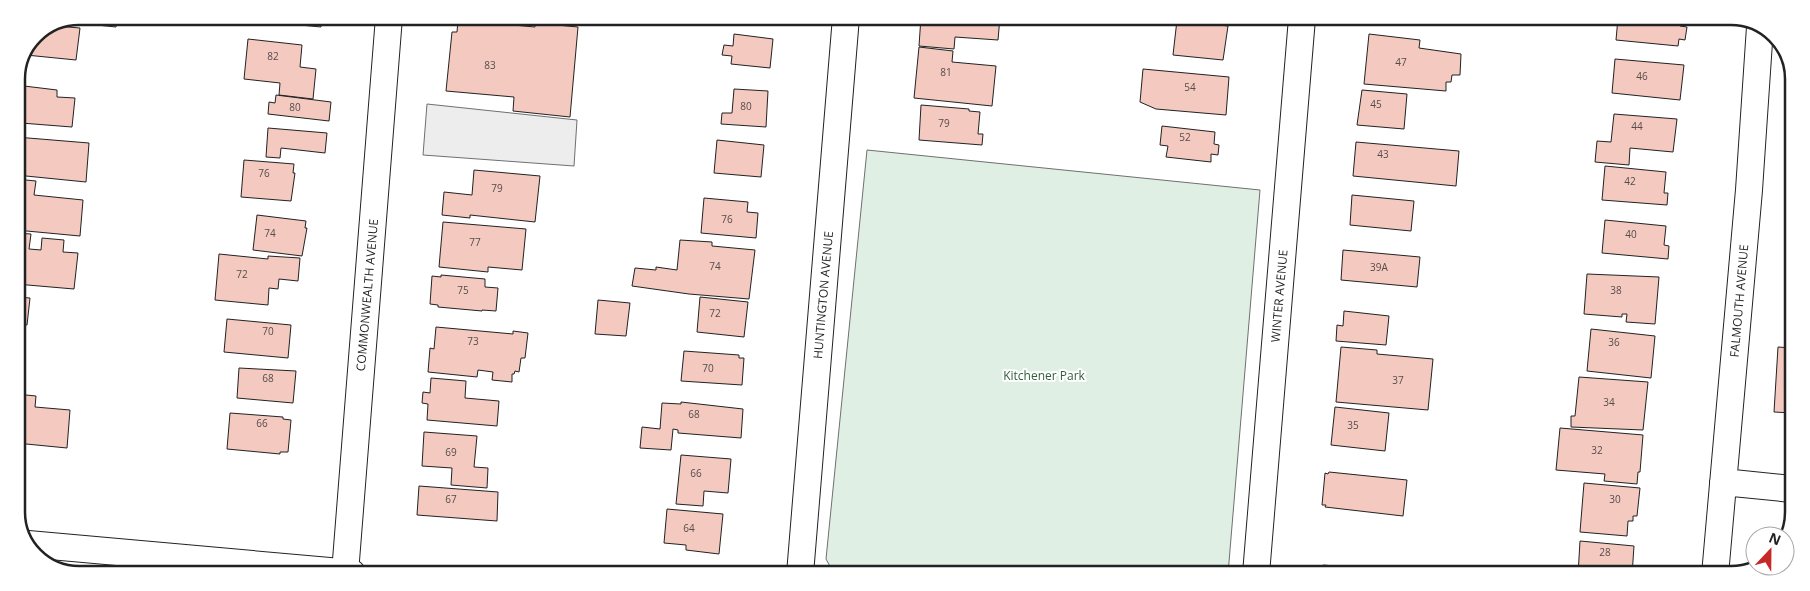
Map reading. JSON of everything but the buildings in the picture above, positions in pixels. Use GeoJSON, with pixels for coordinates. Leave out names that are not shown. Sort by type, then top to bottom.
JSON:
{"type":"FeatureCollection","features":[{"type":"Feature","properties":{"kind":"street","name":"COMMONWEALTH AVENUE"},"geometry":{"type":"LineString","coordinates":[[348,566],[348,529],[388,25]]}},
{"type":"Feature","properties":{"kind":"street","name":"HUNTINGTON AVENUE"},"geometry":{"type":"LineString","coordinates":[[801,566],[845,25]]}},
{"type":"Feature","properties":{"kind":"street","name":"WINTER AVENUE"},"geometry":{"type":"LineString","coordinates":[[1257,566],[1301,25]]}},
{"type":"Feature","properties":{"kind":"street","name":"FALMOUTH AVENUE"},"geometry":{"type":"LineString","coordinates":[[1716,566],[1749,190],[1760,33]]}},
{"type":"Feature","properties":{"kind":"street"},"geometry":{"type":"LineString","coordinates":[[1723,482],[1785,488]]}},
{"type":"Feature","properties":{"kind":"street"},"geometry":{"type":"LineString","coordinates":[[36,545],[271,566]]}},
{"type":"Feature","properties":{"kind":"green space","name":"Kitchener Park"},"geometry":{"type":"Polygon","coordinates":[[[867,150],[1260,190],[1229,566],[830,566],[826,559],[867,150]]]}},
{"type":"Feature","properties":{"kind":"shaded area"},"geometry":{"type":"Polygon","coordinates":[[[427,104],[577,120],[574,166],[423,155],[427,104]]]}}]}
